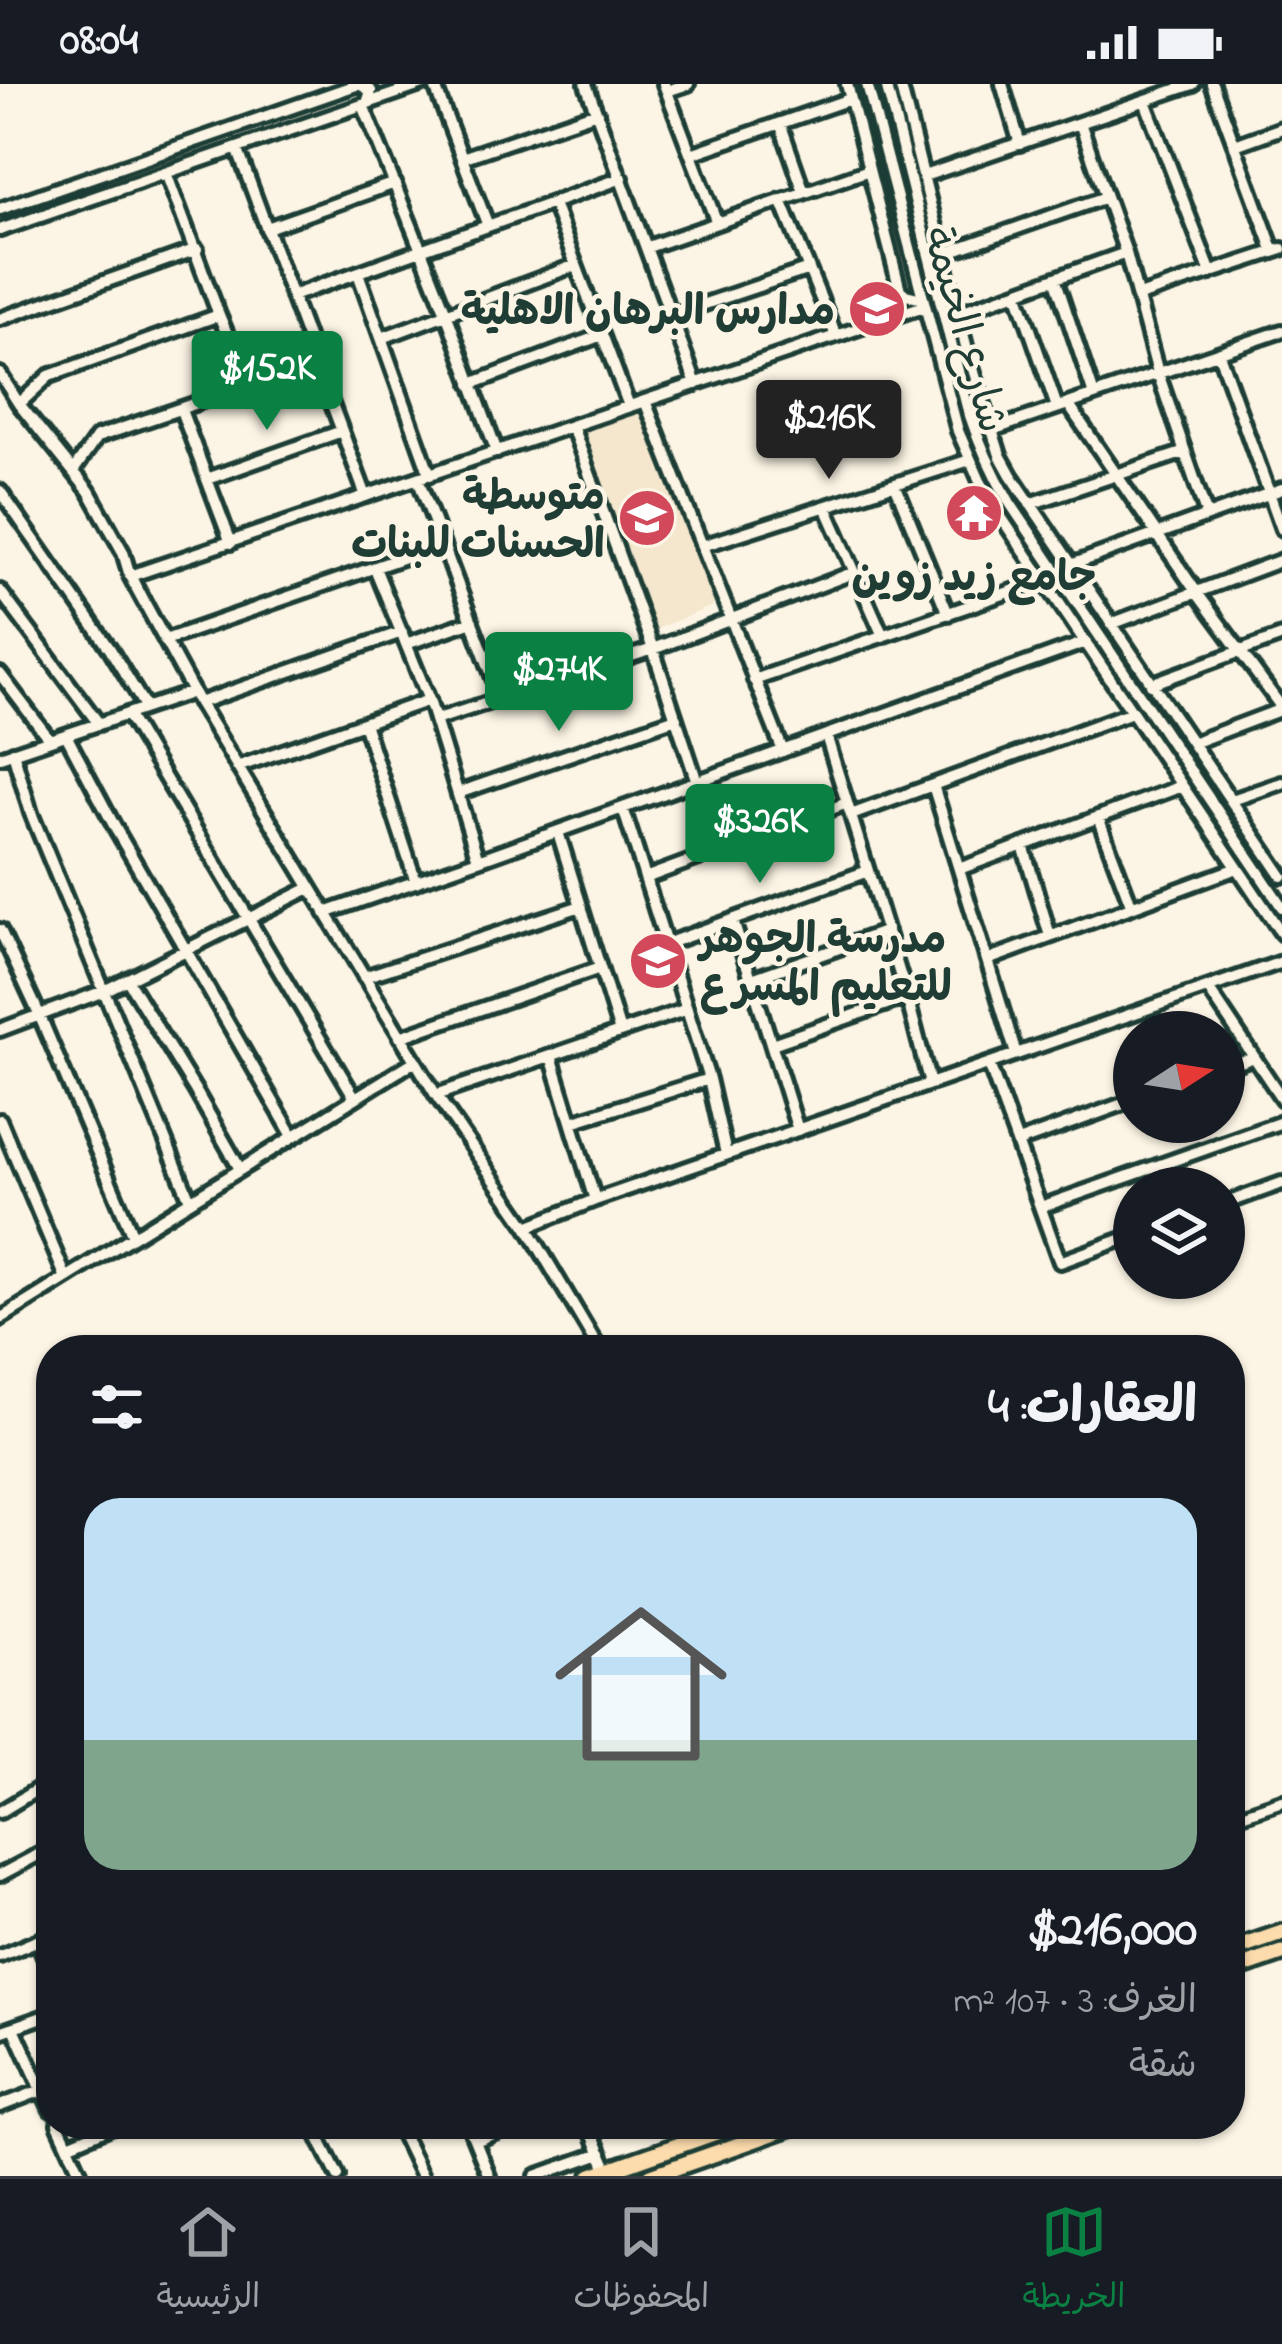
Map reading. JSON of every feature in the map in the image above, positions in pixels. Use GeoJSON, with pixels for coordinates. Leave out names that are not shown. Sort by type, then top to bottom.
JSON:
{"type":"FeatureCollection","features":[{"type":"Feature","properties":{"kind":"highway"},"geometry":{"type":"LineString","coordinates":[[1245,1946],[1282,1933]]}},
{"type":"Feature","properties":{"kind":"highway"},"geometry":{"type":"LineString","coordinates":[[1245,1966],[1282,1953]]}},
{"type":"Feature","properties":{"kind":"highway"},"geometry":{"type":"LineString","coordinates":[[600,2173],[696,2139]]}},
{"type":"Feature","properties":{"kind":"highway"},"geometry":{"type":"LineString","coordinates":[[651,2176],[756,2139]]}},
{"type":"Feature","properties":{"kind":"street"},"geometry":{"type":"LineString","coordinates":[[0,208],[359,84],[371,91],[365,104],[496,452]]}},
{"type":"Feature","properties":{"kind":"street"},"geometry":{"type":"LineString","coordinates":[[0,230],[419,84]]}},
{"type":"Feature","properties":{"kind":"street"},"geometry":{"type":"LineString","coordinates":[[434,84],[488,226]]}},
{"type":"Feature","properties":{"kind":"street"},"geometry":{"type":"LineString","coordinates":[[586,84],[696,384]]}},
{"type":"Feature","properties":{"kind":"street"},"geometry":{"type":"LineString","coordinates":[[688,84],[665,88],[717,223]]}},
{"type":"Feature","properties":{"kind":"street"},"geometry":{"type":"LineString","coordinates":[[847,84],[900,290],[923,302]]}},
{"type":"Feature","properties":{"kind":"street","name":"شارع الخيمة"},"geometry":{"type":"LineString","coordinates":[[867,84],[948,399],[970,460],[998,511],[1282,934]]}},
{"type":"Feature","properties":{"kind":"street","name":"شارع الخيمة"},"geometry":{"type":"LineString","coordinates":[[886,84],[934,275],[960,351],[980,446],[1010,503],[1282,907]]}},
{"type":"Feature","properties":{"kind":"street"},"geometry":{"type":"LineString","coordinates":[[900,84],[958,313],[960,351],[1011,475],[1277,861],[1282,876]]}},
{"type":"Feature","properties":{"kind":"street"},"geometry":{"type":"LineString","coordinates":[[1002,84],[1020,143]]}},
{"type":"Feature","properties":{"kind":"street"},"geometry":{"type":"LineString","coordinates":[[924,176],[1193,84]]}},
{"type":"Feature","properties":{"kind":"street"},"geometry":{"type":"LineString","coordinates":[[1139,296],[1278,251],[1212,84]]}},
{"type":"Feature","properties":{"kind":"street"},"geometry":{"type":"LineString","coordinates":[[691,154],[850,98]]}},
{"type":"Feature","properties":{"kind":"street"},"geometry":{"type":"LineString","coordinates":[[1145,101],[1210,272]]}},
{"type":"Feature","properties":{"kind":"street"},"geometry":{"type":"LineString","coordinates":[[854,113],[872,107]]}},
{"type":"Feature","properties":{"kind":"street"},"geometry":{"type":"LineString","coordinates":[[462,158],[597,112]]}},
{"type":"Feature","properties":{"kind":"street"},"geometry":{"type":"LineString","coordinates":[[779,123],[804,192]]}},
{"type":"Feature","properties":{"kind":"street"},"geometry":{"type":"LineString","coordinates":[[1080,123],[1126,253],[1158,374],[1207,516]]}},
{"type":"Feature","properties":{"kind":"street"},"geometry":{"type":"LineString","coordinates":[[1234,145],[1282,128]]}},
{"type":"Feature","properties":{"kind":"street"},"geometry":{"type":"LineString","coordinates":[[237,148],[366,496]]}},
{"type":"Feature","properties":{"kind":"street"},"geometry":{"type":"LineString","coordinates":[[648,247],[869,170]]}},
{"type":"Feature","properties":{"kind":"street"},"geometry":{"type":"LineString","coordinates":[[166,173],[249,386]]}},
{"type":"Feature","properties":{"kind":"street"},"geometry":{"type":"LineString","coordinates":[[292,296],[622,178]]}},
{"type":"Feature","properties":{"kind":"street"},"geometry":{"type":"LineString","coordinates":[[267,228],[395,183]]}},
{"type":"Feature","properties":{"kind":"street"},"geometry":{"type":"LineString","coordinates":[[943,254],[1106,197]]}},
{"type":"Feature","properties":{"kind":"street"},"geometry":{"type":"LineString","coordinates":[[781,200],[836,336]]}},
{"type":"Feature","properties":{"kind":"street"},"geometry":{"type":"LineString","coordinates":[[899,207],[908,212],[915,200]]}},
{"type":"Feature","properties":{"kind":"street"},"geometry":{"type":"LineString","coordinates":[[553,204],[629,406]]}},
{"type":"Feature","properties":{"kind":"street"},"geometry":{"type":"LineString","coordinates":[[0,319],[197,249]]}},
{"type":"Feature","properties":{"kind":"street"},"geometry":{"type":"LineString","coordinates":[[958,313],[1126,253]]}},
{"type":"Feature","properties":{"kind":"street"},"geometry":{"type":"LineString","coordinates":[[382,338],[576,265]]}},
{"type":"Feature","properties":{"kind":"street"},"geometry":{"type":"LineString","coordinates":[[915,271],[923,265],[934,275]]}},
{"type":"Feature","properties":{"kind":"street"},"geometry":{"type":"LineString","coordinates":[[672,316],[808,269]]}},
{"type":"Feature","properties":{"kind":"street"},"geometry":{"type":"LineString","coordinates":[[358,273],[382,338],[442,544],[501,698]]}},
{"type":"Feature","properties":{"kind":"street"},"geometry":{"type":"LineString","coordinates":[[1055,278],[1094,395]]}},
{"type":"Feature","properties":{"kind":"street"},"geometry":{"type":"LineString","coordinates":[[1017,292],[1063,406],[1282,708],[1192,743]]}},
{"type":"Feature","properties":{"kind":"street"},"geometry":{"type":"LineString","coordinates":[[130,576],[836,336],[923,302]]}},
{"type":"Feature","properties":{"kind":"street"},"geometry":{"type":"LineString","coordinates":[[19,404],[49,376],[219,315]]}},
{"type":"Feature","properties":{"kind":"street"},"geometry":{"type":"LineString","coordinates":[[992,430],[1282,332]]}},
{"type":"Feature","properties":{"kind":"street"},"geometry":{"type":"LineString","coordinates":[[471,383],[602,335]]}},
{"type":"Feature","properties":{"kind":"street"},"geometry":{"type":"LineString","coordinates":[[1219,354],[1275,491],[1282,529]]}},
{"type":"Feature","properties":{"kind":"street"},"geometry":{"type":"LineString","coordinates":[[73,471],[97,437],[316,362]]}},
{"type":"Feature","properties":{"kind":"street"},"geometry":{"type":"LineString","coordinates":[[0,374],[89,490],[196,698],[436,1095],[527,1227],[591,1335]]}},
{"type":"Feature","properties":{"kind":"street"},"geometry":{"type":"LineString","coordinates":[[645,401],[783,751]]}},
{"type":"Feature","properties":{"kind":"street"},"geometry":{"type":"LineString","coordinates":[[181,410],[231,543]]}},
{"type":"Feature","properties":{"kind":"street"},"geometry":{"type":"LineString","coordinates":[[572,426],[698,782]]}},
{"type":"Feature","properties":{"kind":"street"},"geometry":{"type":"LineString","coordinates":[[207,479],[342,431]]}},
{"type":"Feature","properties":{"kind":"street"},"geometry":{"type":"LineString","coordinates":[[1030,504],[1185,452]]}},
{"type":"Feature","properties":{"kind":"street"},"geometry":{"type":"LineString","coordinates":[[702,546],[970,460]]}},
{"type":"Feature","properties":{"kind":"street"},"geometry":{"type":"LineString","coordinates":[[895,484],[948,614]]}},
{"type":"Feature","properties":{"kind":"street"},"geometry":{"type":"LineString","coordinates":[[0,491],[146,708]]}},
{"type":"Feature","properties":{"kind":"street"},"geometry":{"type":"LineString","coordinates":[[1071,565],[1275,491]]}},
{"type":"Feature","properties":{"kind":"street"},"geometry":{"type":"LineString","coordinates":[[826,507],[883,637]]}},
{"type":"Feature","properties":{"kind":"street"},"geometry":{"type":"LineString","coordinates":[[165,640],[442,544]]}},
{"type":"Feature","properties":{"kind":"street"},"geometry":{"type":"LineString","coordinates":[[1112,624],[1282,560]]}},
{"type":"Feature","properties":{"kind":"street"},"geometry":{"type":"LineString","coordinates":[[375,568],[429,700],[478,860]]}},
{"type":"Feature","properties":{"kind":"street"},"geometry":{"type":"LineString","coordinates":[[435,720],[653,649],[855,572]]}},
{"type":"Feature","properties":{"kind":"street"},"geometry":{"type":"LineString","coordinates":[[754,680],[1044,580]]}},
{"type":"Feature","properties":{"kind":"street"},"geometry":{"type":"LineString","coordinates":[[0,591],[99,724]]}},
{"type":"Feature","properties":{"kind":"street"},"geometry":{"type":"LineString","coordinates":[[190,1200],[7,755],[146,708],[472,621]]}},
{"type":"Feature","properties":{"kind":"street"},"geometry":{"type":"LineString","coordinates":[[1151,684],[1282,636]]}},
{"type":"Feature","properties":{"kind":"street"},"geometry":{"type":"LineString","coordinates":[[326,913],[1086,642]]}},
{"type":"Feature","properties":{"kind":"street"},"geometry":{"type":"LineString","coordinates":[[0,674],[50,740]]}},
{"type":"Feature","properties":{"kind":"street"},"geometry":{"type":"LineString","coordinates":[[237,767],[429,700]]}},
{"type":"Feature","properties":{"kind":"street"},"geometry":{"type":"LineString","coordinates":[[645,878],[933,785],[1132,712]]}},
{"type":"Feature","properties":{"kind":"street"},"geometry":{"type":"LineString","coordinates":[[127,714],[355,1098]]}},
{"type":"Feature","properties":{"kind":"street"},"geometry":{"type":"LineString","coordinates":[[458,793],[676,718]]}},
{"type":"Feature","properties":{"kind":"street"},"geometry":{"type":"LineString","coordinates":[[364,723],[416,882]]}},
{"type":"Feature","properties":{"kind":"street"},"geometry":{"type":"LineString","coordinates":[[66,735],[293,1136]]}},
{"type":"Feature","properties":{"kind":"street"},"geometry":{"type":"LineString","coordinates":[[826,735],[908,997],[930,1084]]}},
{"type":"Feature","properties":{"kind":"street"},"geometry":{"type":"LineString","coordinates":[[1232,800],[1282,783]]}},
{"type":"Feature","properties":{"kind":"street"},"geometry":{"type":"LineString","coordinates":[[933,785],[1016,1054]]}},
{"type":"Feature","properties":{"kind":"street"},"geometry":{"type":"LineString","coordinates":[[959,869],[1182,786]]}},
{"type":"Feature","properties":{"kind":"street"},"geometry":{"type":"LineString","coordinates":[[1192,801],[1212,823],[1220,822],[1220,815]]}},
{"type":"Feature","properties":{"kind":"street"},"geometry":{"type":"LineString","coordinates":[[623,808],[709,1079],[726,1154]]}},
{"type":"Feature","properties":{"kind":"street"},"geometry":{"type":"LineString","coordinates":[[1098,817],[1132,907]]}},
{"type":"Feature","properties":{"kind":"street"},"geometry":{"type":"LineString","coordinates":[[558,832],[620,1032]]}},
{"type":"Feature","properties":{"kind":"street"},"geometry":{"type":"LineString","coordinates":[[1023,845],[1050,937]]}},
{"type":"Feature","properties":{"kind":"street"},"geometry":{"type":"LineString","coordinates":[[987,960],[1234,864],[1234,854],[1239,853],[1257,871]]}},
{"type":"Feature","properties":{"kind":"street"},"geometry":{"type":"LineString","coordinates":[[666,944],[868,871]]}},
{"type":"Feature","properties":{"kind":"street"},"geometry":{"type":"LineString","coordinates":[[0,1030],[104,991],[310,888]]}},
{"type":"Feature","properties":{"kind":"street"},"geometry":{"type":"LineString","coordinates":[[364,977],[581,906]]}},
{"type":"Feature","properties":{"kind":"street"},"geometry":{"type":"LineString","coordinates":[[734,921],[799,1130]]}},
{"type":"Feature","properties":{"kind":"street"},"geometry":{"type":"LineString","coordinates":[[0,930],[133,1236]]}},
{"type":"Feature","properties":{"kind":"street"},"geometry":{"type":"LineString","coordinates":[[752,980],[887,931]]}},
{"type":"Feature","properties":{"kind":"street"},"geometry":{"type":"LineString","coordinates":[[527,1227],[1282,962]]}},
{"type":"Feature","properties":{"kind":"street"},"geometry":{"type":"LineString","coordinates":[[400,1036],[600,968]]}},
{"type":"Feature","properties":{"kind":"street"},"geometry":{"type":"LineString","coordinates":[[127,980],[240,1169]]}},
{"type":"Feature","properties":{"kind":"street"},"geometry":{"type":"LineString","coordinates":[[1208,988],[1282,1099]]}},
{"type":"Feature","properties":{"kind":"street"},"geometry":{"type":"LineString","coordinates":[[772,1044],[908,997]]}},
{"type":"Feature","properties":{"kind":"street"},"geometry":{"type":"LineString","coordinates":[[436,1095],[687,1010]]}},
{"type":"Feature","properties":{"kind":"street"},"geometry":{"type":"LineString","coordinates":[[551,1056],[595,1200]]}},
{"type":"Feature","properties":{"kind":"street"},"geometry":{"type":"LineString","coordinates":[[1245,1061],[1254,1058]]}},
{"type":"Feature","properties":{"kind":"street"},"geometry":{"type":"LineString","coordinates":[[1,1316],[415,1060]]}},
{"type":"Feature","properties":{"kind":"street"},"geometry":{"type":"LineString","coordinates":[[989,1064],[1060,1262],[1113,1243]]}},
{"type":"Feature","properties":{"kind":"street"},"geometry":{"type":"LineString","coordinates":[[572,1122],[709,1079]]}},
{"type":"Feature","properties":{"kind":"street"},"geometry":{"type":"LineString","coordinates":[[1018,1142],[1113,1108]]}},
{"type":"Feature","properties":{"kind":"street"},"geometry":{"type":"LineString","coordinates":[[0,1120],[65,1278]]}},
{"type":"Feature","properties":{"kind":"street"},"geometry":{"type":"LineString","coordinates":[[1041,1208],[1282,1122]]}},
{"type":"Feature","properties":{"kind":"street"},"geometry":{"type":"LineString","coordinates":[[1245,1196],[1282,1183]]}},
{"type":"Feature","properties":{"kind":"street"},"geometry":{"type":"LineString","coordinates":[[0,1812],[36,1790]]}},
{"type":"Feature","properties":{"kind":"street"},"geometry":{"type":"LineString","coordinates":[[1245,1814],[1282,1801]]}},
{"type":"Feature","properties":{"kind":"street"},"geometry":{"type":"LineString","coordinates":[[0,1875],[36,1856]]}},
{"type":"Feature","properties":{"kind":"street"},"geometry":{"type":"LineString","coordinates":[[0,1956],[36,1942]]}},
{"type":"Feature","properties":{"kind":"street"},"geometry":{"type":"LineString","coordinates":[[0,2032],[36,2020]]}},
{"type":"Feature","properties":{"kind":"street"},"geometry":{"type":"LineString","coordinates":[[14,2028],[36,2076]]}},
{"type":"Feature","properties":{"kind":"street"},"geometry":{"type":"LineString","coordinates":[[0,2106],[36,2092]]}},
{"type":"Feature","properties":{"kind":"street"},"geometry":{"type":"LineString","coordinates":[[65,2139],[82,2176]]}},
{"type":"Feature","properties":{"kind":"street"},"geometry":{"type":"LineString","coordinates":[[68,2145],[82,2139]]}},
{"type":"Feature","properties":{"kind":"street"},"geometry":{"type":"LineString","coordinates":[[320,2139],[338,2176]]}},
{"type":"Feature","properties":{"kind":"street"},"geometry":{"type":"LineString","coordinates":[[405,2139],[422,2176]]}},
{"type":"Feature","properties":{"kind":"street"},"geometry":{"type":"LineString","coordinates":[[480,2139],[475,2141],[489,2176]]}},
{"type":"Feature","properties":{"kind":"street"},"geometry":{"type":"LineString","coordinates":[[595,2139],[601,2153],[600,2173]]}},
{"type":"Feature","properties":{"kind":"street"},"geometry":{"type":"LineString","coordinates":[[536,2176],[601,2153]]}},
{"type":"Feature","properties":{"kind":"shaded area","name":"متوسطة الحسنات للبنات"},"geometry":{"type":"Polygon","coordinates":[[[644,411],[715,605],[651,631],[579,431],[644,411]]]}},
{"type":"Feature","properties":{"kind":"place","name":"مدارس البرهان الاهلية"},"geometry":{"type":"Point","coordinates":[877,309]}},
{"type":"Feature","properties":{"kind":"place","name":"جامع زيد زوين"},"geometry":{"type":"Point","coordinates":[974,513]}},
{"type":"Feature","properties":{"kind":"place","name":"متوسطة الحسنات للبنات"},"geometry":{"type":"Point","coordinates":[647,518]}},
{"type":"Feature","properties":{"kind":"place","name":"مدرسة الجوهر للتعليم المسرع"},"geometry":{"type":"Point","coordinates":[658,961]}}]}
